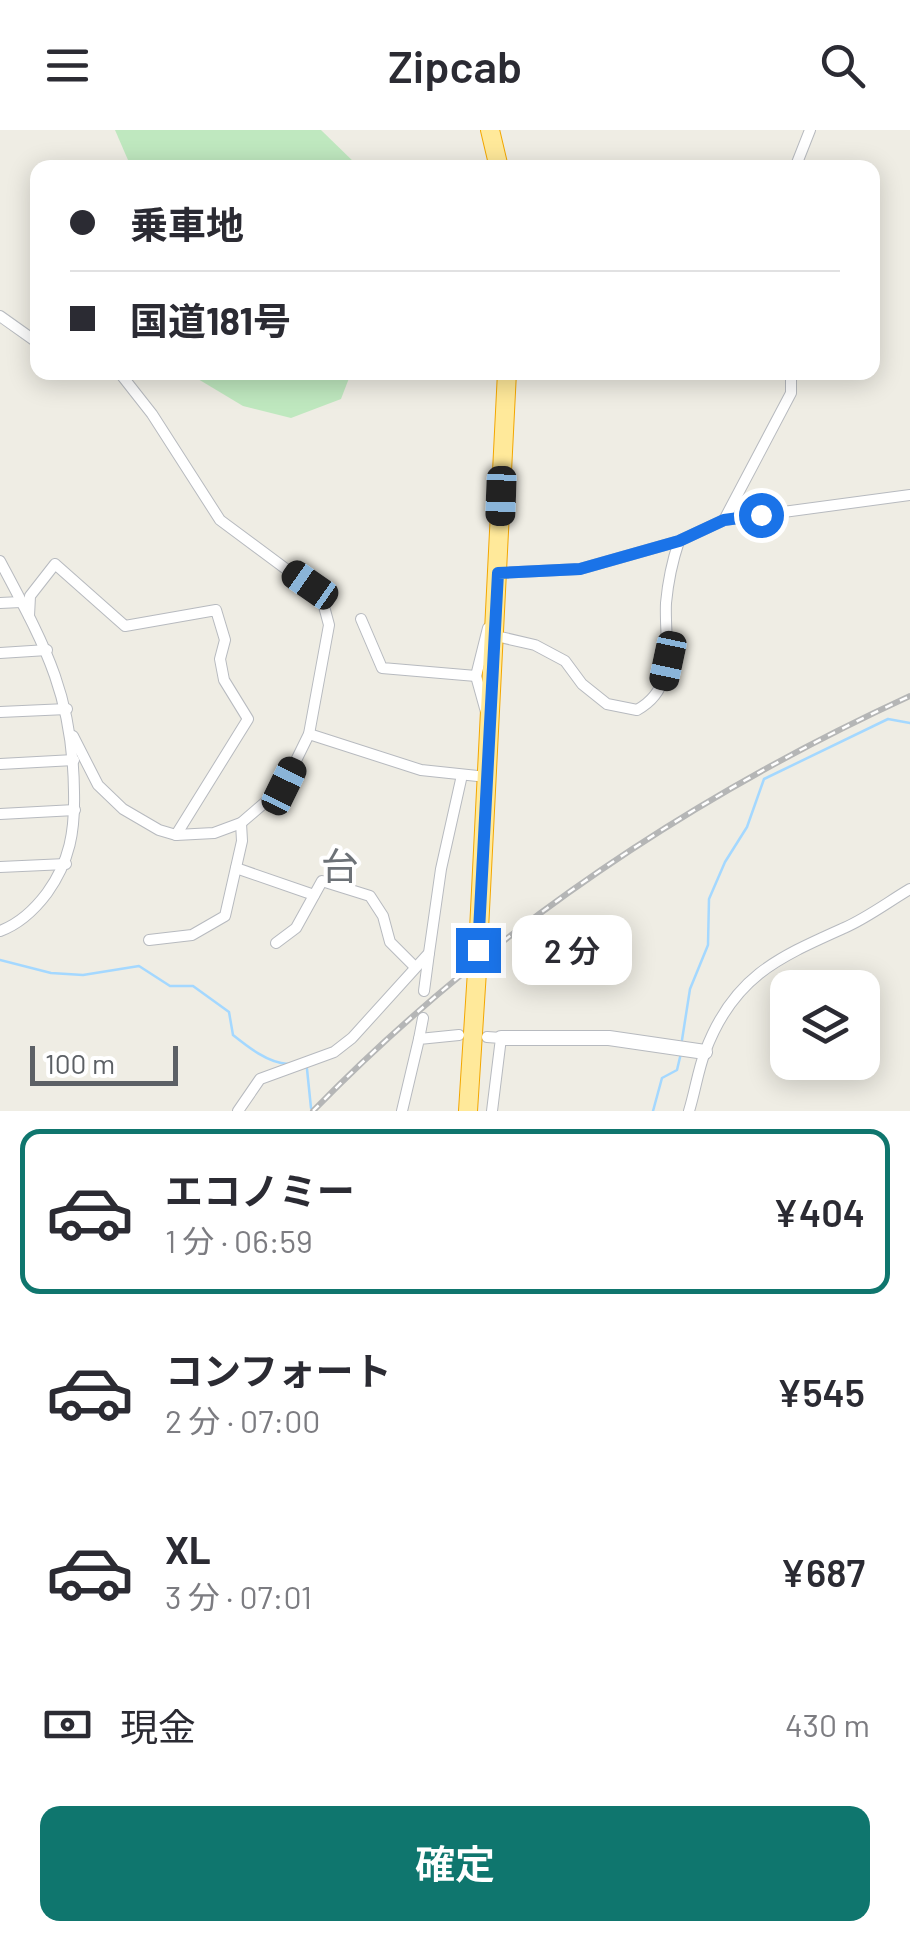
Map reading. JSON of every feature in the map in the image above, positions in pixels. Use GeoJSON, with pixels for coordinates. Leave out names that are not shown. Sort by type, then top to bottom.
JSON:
{"type":"FeatureCollection","features":[{"type":"Feature","properties":{"kind":"highway"},"geometry":{"type":"LineString","coordinates":[[490,130],[497,160]]}},
{"type":"Feature","properties":{"kind":"highway"},"geometry":{"type":"LineString","coordinates":[[468,1111],[507,380]]}},
{"type":"Feature","properties":{"kind":"street"},"geometry":{"type":"LineString","coordinates":[[799,160],[810,130]]}},
{"type":"Feature","properties":{"kind":"street"},"geometry":{"type":"LineString","coordinates":[[0,316],[30,337]]}},
{"type":"Feature","properties":{"kind":"street"},"geometry":{"type":"LineString","coordinates":[[73,736],[98,785],[122,809],[158,830],[176,835],[214,832],[241,823],[284,786],[309,734],[329,625],[321,595],[220,520],[126,380]]}},
{"type":"Feature","properties":{"kind":"street"},"geometry":{"type":"LineString","coordinates":[[724,520],[791,393],[791,380]]}},
{"type":"Feature","properties":{"kind":"street"},"geometry":{"type":"LineString","coordinates":[[498,573],[580,569],[679,541],[724,520],[910,495]]}},
{"type":"Feature","properties":{"kind":"street"},"geometry":{"type":"LineString","coordinates":[[491,722],[480,700],[476,676],[486,630],[496,627],[565,661],[582,684],[607,704],[637,710],[653,701],[664,682],[668,661],[666,604],[671,564],[679,541]]}},
{"type":"Feature","properties":{"kind":"street"},"geometry":{"type":"LineString","coordinates":[[0,560],[47,650],[66,709],[73,736],[75,810],[66,864],[41,900],[10,928],[0,931]]}},
{"type":"Feature","properties":{"kind":"street"},"geometry":{"type":"LineString","coordinates":[[29,616],[30,596],[55,564],[125,626],[216,610],[224,640],[220,659],[224,680],[248,718],[176,835]]}},
{"type":"Feature","properties":{"kind":"street"},"geometry":{"type":"LineString","coordinates":[[0,603],[20,602]]}},
{"type":"Feature","properties":{"kind":"street"},"geometry":{"type":"LineString","coordinates":[[362,619],[382,668],[476,676]]}},
{"type":"Feature","properties":{"kind":"street"},"geometry":{"type":"LineString","coordinates":[[0,652],[47,650]]}},
{"type":"Feature","properties":{"kind":"street"},"geometry":{"type":"LineString","coordinates":[[0,712],[66,709]]}},
{"type":"Feature","properties":{"kind":"street"},"geometry":{"type":"LineString","coordinates":[[309,734],[420,770],[488,777]]}},
{"type":"Feature","properties":{"kind":"street"},"geometry":{"type":"LineString","coordinates":[[0,764],[74,760]]}},
{"type":"Feature","properties":{"kind":"street"},"geometry":{"type":"LineString","coordinates":[[424,992],[441,869],[462,775]]}},
{"type":"Feature","properties":{"kind":"street"},"geometry":{"type":"LineString","coordinates":[[0,814],[75,810]]}},
{"type":"Feature","properties":{"kind":"street"},"geometry":{"type":"LineString","coordinates":[[149,940],[192,935],[225,916],[242,841],[241,823]]}},
{"type":"Feature","properties":{"kind":"street"},"geometry":{"type":"LineString","coordinates":[[0,866],[66,864]]}},
{"type":"Feature","properties":{"kind":"street"},"geometry":{"type":"LineString","coordinates":[[236,868],[314,894]]}},
{"type":"Feature","properties":{"kind":"street"},"geometry":{"type":"LineString","coordinates":[[276,942],[296,928],[322,882],[370,896],[383,916],[390,942],[415,967]]}},
{"type":"Feature","properties":{"kind":"street"},"geometry":{"type":"LineString","coordinates":[[689,1111],[705,1052],[740,992],[762,968],[811,940],[844,928],[910,889]]}},
{"type":"Feature","properties":{"kind":"street"},"geometry":{"type":"LineString","coordinates":[[238,1111],[260,1079],[334,1052],[352,1038],[429,953]]}},
{"type":"Feature","properties":{"kind":"street"},"geometry":{"type":"LineString","coordinates":[[402,1111],[423,1018]]}},
{"type":"Feature","properties":{"kind":"street"},"geometry":{"type":"LineString","coordinates":[[419,1039],[459,1036]]}},
{"type":"Feature","properties":{"kind":"street"},"geometry":{"type":"LineString","coordinates":[[492,1111],[494,1037],[608,1038],[705,1052]]}},
{"type":"Feature","properties":{"kind":"green space"},"geometry":{"type":"Polygon","coordinates":[[[115,130],[321,130],[352,160],[128,160],[115,130]]]}},
{"type":"Feature","properties":{"kind":"green space"},"geometry":{"type":"Polygon","coordinates":[[[200,380],[348,380],[341,399],[291,418],[243,406],[200,380]]]}},
{"type":"Feature","properties":{"kind":"waterway"},"geometry":{"type":"LineString","coordinates":[[682,1040],[690,989],[708,945],[709,899],[725,862],[747,827],[764,779],[888,719],[910,723]]}},
{"type":"Feature","properties":{"kind":"waterway"},"geometry":{"type":"LineString","coordinates":[[0,960],[51,973],[83,975],[139,966],[170,986],[193,986],[229,1012],[233,1035],[266,1058],[288,1064]]}},
{"type":"Feature","properties":{"kind":"waterway"},"geometry":{"type":"LineString","coordinates":[[653,1111],[662,1078],[677,1070],[681,1053]]}},
{"type":"Feature","properties":{"kind":"waterway"},"geometry":{"type":"LineString","coordinates":[[307,1069],[311,1108]]}},
{"type":"Feature","properties":{"kind":"railway"},"geometry":{"type":"LineString","coordinates":[[313,1111],[447,986],[592,876],[746,780],[910,696]]}},
{"type":"Feature","properties":{"kind":"district","name":"台"},"geometry":{"type":"Point","coordinates":[340,867]}},
{"type":"Feature","properties":{"kind":"route"},"geometry":{"type":"LineString","coordinates":[[478,950],[498,573],[580,569],[679,541],[724,520],[761,515]]}}]}
